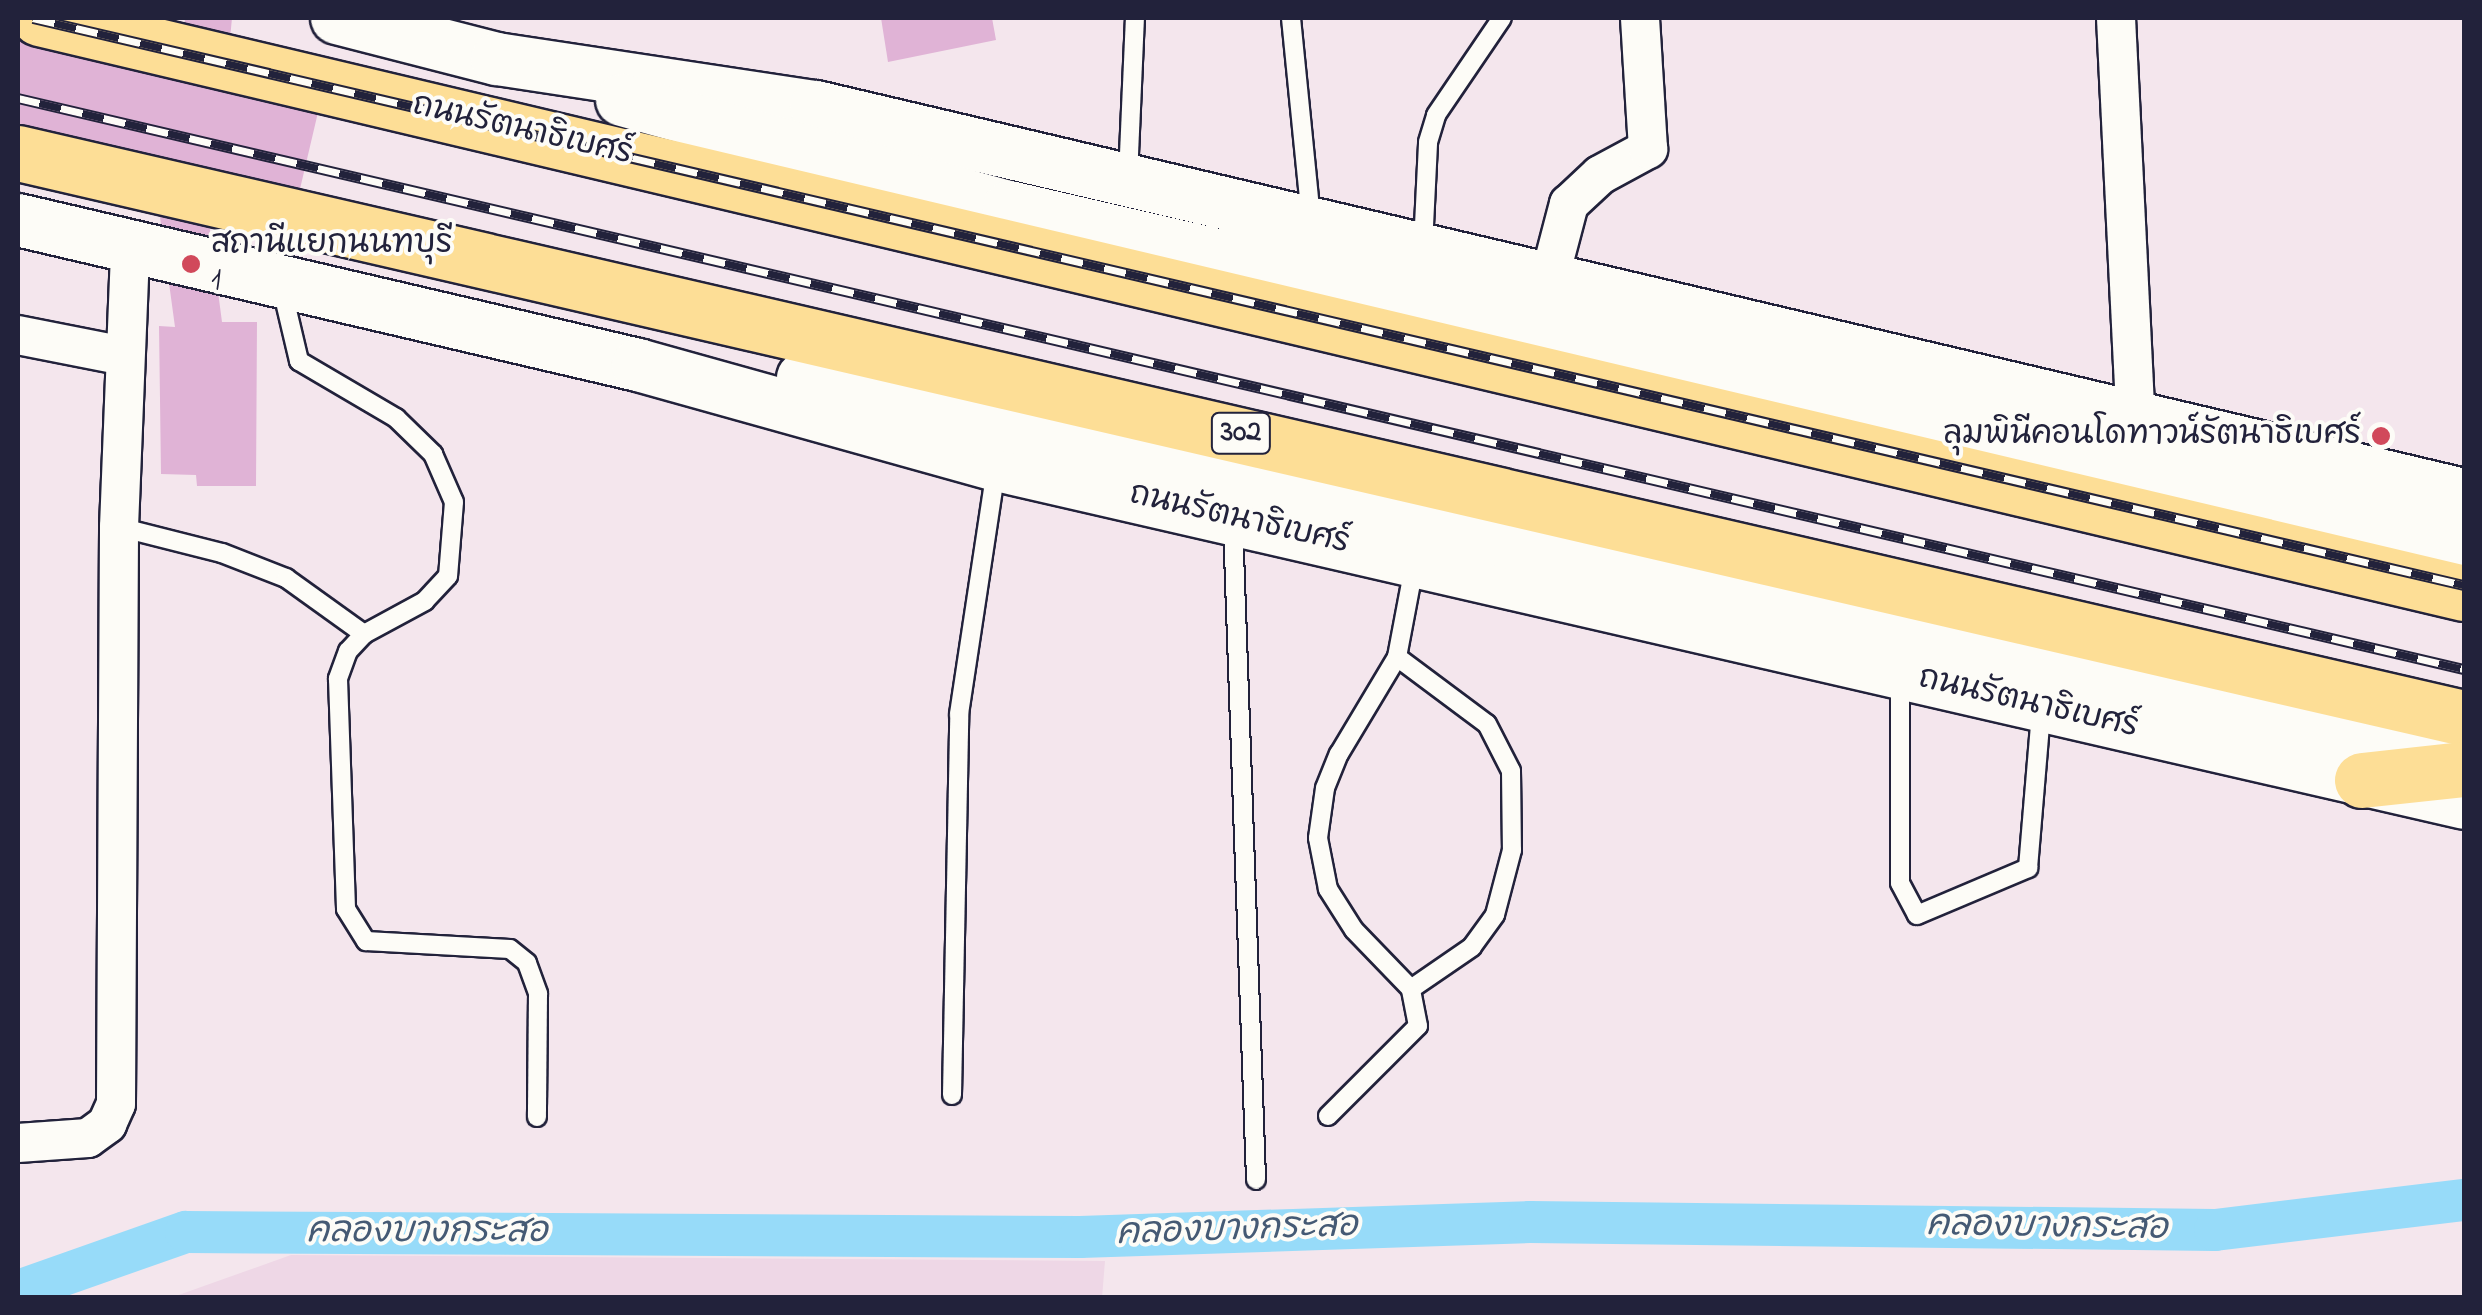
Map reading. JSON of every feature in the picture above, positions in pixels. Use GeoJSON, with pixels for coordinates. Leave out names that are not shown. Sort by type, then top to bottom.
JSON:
{"type":"FeatureCollection","features":[{"type":"Feature","properties":{"kind":"main road","name":"ถนนรัตนาธิเบศร์"},"geometry":{"type":"LineString","coordinates":[[39,18],[2460,578]]}},
{"type":"Feature","properties":{"kind":"main road","name":"ถนนรัตนาธิเบศร์"},"geometry":{"type":"LineString","coordinates":[[337,18],[497,59],[816,107],[2464,494]]}},
{"type":"Feature","properties":{"kind":"main road"},"geometry":{"type":"LineString","coordinates":[[497,59],[719,132],[2460,578]]}},
{"type":"Feature","properties":{"kind":"main road","name":"302"},"geometry":{"type":"LineString","coordinates":[[18,152],[859,342],[2464,718]]}},
{"type":"Feature","properties":{"kind":"main road","name":"ถนนรัตนาธิเบศร์"},"geometry":{"type":"LineString","coordinates":[[18,220],[638,365],[997,465],[2464,804]]}},
{"type":"Feature","properties":{"kind":"main road"},"geometry":{"type":"LineString","coordinates":[[859,342],[952,408]]}},
{"type":"Feature","properties":{"kind":"main road"},"geometry":{"type":"LineString","coordinates":[[638,365],[751,367],[952,408],[2426,756],[2464,758]]}},
{"type":"Feature","properties":{"kind":"main road"},"geometry":{"type":"LineString","coordinates":[[2362,780],[2464,769]]}},
{"type":"Feature","properties":{"kind":"street"},"geometry":{"type":"LineString","coordinates":[[1549,280],[1569,204],[1600,175],[1648,149],[1640,18]]}},
{"type":"Feature","properties":{"kind":"street"},"geometry":{"type":"LineString","coordinates":[[2116,18],[2136,420]]}},
{"type":"Feature","properties":{"kind":"street"},"geometry":{"type":"LineString","coordinates":[[18,1143],[88,1138],[107,1124],[116,1104],[119,528],[130,249]]}},
{"type":"Feature","properties":{"kind":"street"},"geometry":{"type":"LineString","coordinates":[[18,335],[124,356]]}},
{"type":"Feature","properties":{"kind":"lane"},"geometry":{"type":"LineString","coordinates":[[1128,180],[1135,18]]}},
{"type":"Feature","properties":{"kind":"lane"},"geometry":{"type":"LineString","coordinates":[[1291,18],[1311,224]]}},
{"type":"Feature","properties":{"kind":"lane"},"geometry":{"type":"LineString","coordinates":[[1423,252],[1428,142],[1436,115],[1502,18]]}},
{"type":"Feature","properties":{"kind":"lane"},"geometry":{"type":"LineString","coordinates":[[280,284],[299,361],[396,418],[433,454],[454,502],[448,576],[425,601],[364,634],[348,651],[338,679],[346,909],[366,940],[510,949],[528,963],[538,994],[536,1117]]}},
{"type":"Feature","properties":{"kind":"lane"},"geometry":{"type":"LineString","coordinates":[[952,1095],[959,714],[997,465]]}},
{"type":"Feature","properties":{"kind":"lane"},"geometry":{"type":"LineString","coordinates":[[1232,518],[1256,1180]]}},
{"type":"Feature","properties":{"kind":"lane"},"geometry":{"type":"LineString","coordinates":[[119,528],[222,553],[286,578],[364,634]]}},
{"type":"Feature","properties":{"kind":"lane"},"geometry":{"type":"LineString","coordinates":[[1328,1116],[1418,1026],[1411,989],[1354,930],[1328,889],[1318,838],[1325,788],[1339,754],[1396,657],[1415,562]]}},
{"type":"Feature","properties":{"kind":"lane"},"geometry":{"type":"LineString","coordinates":[[1396,657],[1487,724],[1511,770],[1512,850],[1495,914],[1472,947],[1411,989]]}},
{"type":"Feature","properties":{"kind":"lane"},"geometry":{"type":"LineString","coordinates":[[1900,676],[1900,883],[1917,915],[2028,868],[2041,707]]}},
{"type":"Feature","properties":{"kind":"shaded area"},"geometry":{"type":"Polygon","coordinates":[[[291,1255],[1105,1261],[1102,1298],[173,1297],[291,1255]]]}},
{"type":"Feature","properties":{"kind":"building","name":"สถานีแยกนนทบุรี 1"},"geometry":{"type":"Polygon","coordinates":[[[185,18],[232,18],[227,70],[323,91],[296,206],[204,185],[222,322],[257,322],[256,486],[197,486],[196,475],[161,474],[159,326],[175,327],[154,173],[18,141],[18,21],[181,58],[185,18]]]}},
{"type":"Feature","properties":{"kind":"building"},"geometry":{"type":"Polygon","coordinates":[[[881,18],[992,18],[996,40],[888,62],[881,18]]]}},
{"type":"Feature","properties":{"kind":"waterway","name":"คลองบางกระสอ"},"geometry":{"type":"LineString","coordinates":[[18,1291],[186,1232],[1080,1237],[1530,1222],[2215,1230],[2464,1200]]}},
{"type":"Feature","properties":{"kind":"railway"},"geometry":{"type":"LineString","coordinates":[[33,18],[2464,585]]}},
{"type":"Feature","properties":{"kind":"railway"},"geometry":{"type":"LineString","coordinates":[[18,98],[2464,669]]}},
{"type":"Feature","properties":{"kind":"place","name":"สถานีแยกนนทบุรี 1"},"geometry":{"type":"Point","coordinates":[191,264]}},
{"type":"Feature","properties":{"kind":"place","name":"ลุมพินีคอนโดทาวน์รัตนาธิเบศร์"},"geometry":{"type":"Point","coordinates":[2381,436]}}]}
